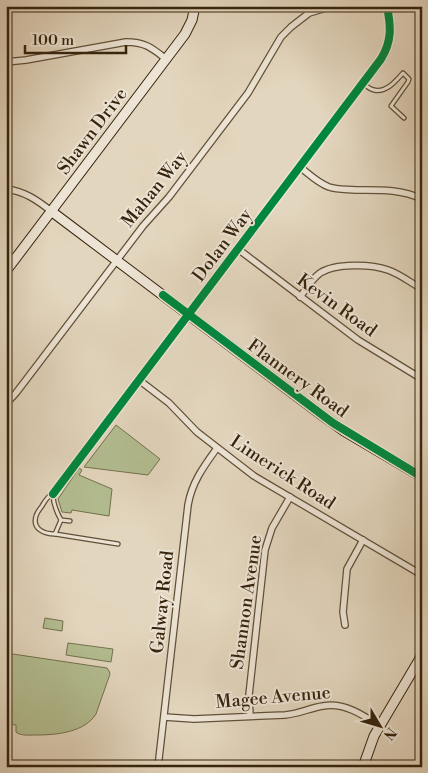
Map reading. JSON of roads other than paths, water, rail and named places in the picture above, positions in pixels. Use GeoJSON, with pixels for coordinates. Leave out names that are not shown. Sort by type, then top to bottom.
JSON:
{"type":"FeatureCollection","features":[{"type":"Feature","properties":{"kind":"street","name":"Shawn Drive"},"geometry":{"type":"LineString","coordinates":[[6,271],[166,59],[188,28],[194,15],[195,6]]}},
{"type":"Feature","properties":{"kind":"street","name":"Mahan Way"},"geometry":{"type":"LineString","coordinates":[[6,404],[143,226],[169,197],[248,92],[285,32],[309,13],[333,6]]}},
{"type":"Feature","properties":{"kind":"street","name":"Dolan Way"},"geometry":{"type":"LineString","coordinates":[[53,494],[381,60],[388,44],[391,26],[387,6]]}},
{"type":"Feature","properties":{"kind":"street"},"geometry":{"type":"LineString","coordinates":[[6,62],[126,42],[139,42],[166,59]]}},
{"type":"Feature","properties":{"kind":"street"},"geometry":{"type":"LineString","coordinates":[[300,167],[330,187],[400,192],[422,199]]}},
{"type":"Feature","properties":{"kind":"street","name":"Flannery Road"},"geometry":{"type":"LineString","coordinates":[[6,189],[17,190],[30,196],[52,211],[333,424],[422,477]]}},
{"type":"Feature","properties":{"kind":"street","name":"Kevin Road"},"geometry":{"type":"LineString","coordinates":[[238,249],[363,344],[422,379]]}},
{"type":"Feature","properties":{"kind":"street"},"geometry":{"type":"LineString","coordinates":[[300,297],[319,274],[325,270],[339,267],[356,266],[386,269],[422,289]]}},
{"type":"Feature","properties":{"kind":"street","name":"Limerick Road"},"geometry":{"type":"LineString","coordinates":[[139,380],[169,403],[192,428],[254,476],[422,575]]}},
{"type":"Feature","properties":{"kind":"street","name":"Galway Road"},"geometry":{"type":"LineString","coordinates":[[158,767],[190,496],[197,478],[217,448]]}},
{"type":"Feature","properties":{"kind":"street","name":"Shannon Avenue"},"geometry":{"type":"LineString","coordinates":[[250,716],[249,695],[265,550],[272,528],[290,497]]}},
{"type":"Feature","properties":{"kind":"street"},"geometry":{"type":"LineString","coordinates":[[346,625],[342,612],[347,569],[363,540]]}},
{"type":"Feature","properties":{"kind":"street"},"geometry":{"type":"LineString","coordinates":[[362,767],[380,726],[418,671],[422,656]]}},
{"type":"Feature","properties":{"kind":"street","name":"Magee Avenue"},"geometry":{"type":"LineString","coordinates":[[164,717],[194,719],[292,714],[331,705],[345,707],[380,726]]}},
{"type":"Feature","properties":{"kind":"lane"},"geometry":{"type":"LineString","coordinates":[[363,83],[371,89],[379,91],[392,85],[403,73],[408,76],[408,82],[391,106],[404,118]]}},
{"type":"Feature","properties":{"kind":"lane"},"geometry":{"type":"LineString","coordinates":[[55,534],[61,520],[55,508],[53,494],[48,496],[36,515],[35,523],[42,532],[118,544]]}},
{"type":"Feature","properties":{"kind":"lane"},"geometry":{"type":"LineString","coordinates":[[61,520],[70,521]]}}]}
